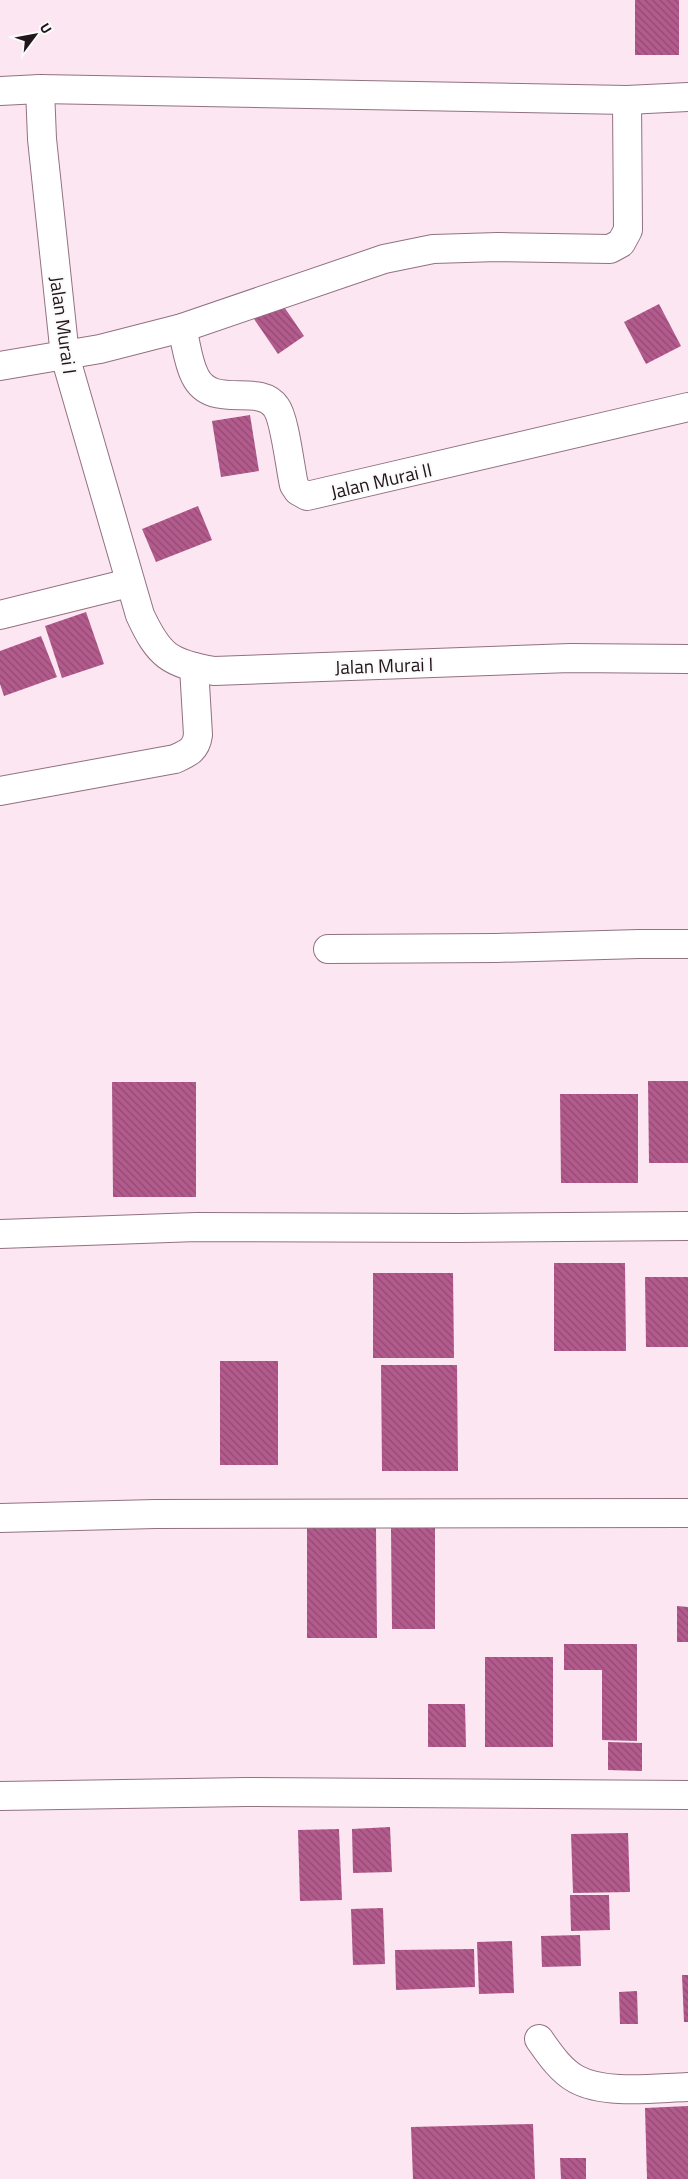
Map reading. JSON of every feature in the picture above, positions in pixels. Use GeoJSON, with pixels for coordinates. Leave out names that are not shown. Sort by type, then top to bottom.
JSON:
{"type":"FeatureCollection","features":[{"type":"Feature","properties":{"kind":"street"},"geometry":{"type":"LineString","coordinates":[[0,91],[40,89],[627,100],[688,97]]}},
{"type":"Feature","properties":{"kind":"street","name":"Jalan Murai I"},"geometry":{"type":"LineString","coordinates":[[40,89],[42,138],[65,356],[129,583],[140,615],[158,649],[171,659],[194,668],[214,671],[570,658],[688,659]]}},
{"type":"Feature","properties":{"kind":"street"},"geometry":{"type":"LineString","coordinates":[[0,366],[65,356],[127,343],[182,328],[384,258],[433,249],[498,247],[602,250],[617,246],[626,237],[630,221],[627,100]]}},
{"type":"Feature","properties":{"kind":"street","name":"Jalan Murai II"},"geometry":{"type":"LineString","coordinates":[[182,328],[195,377],[204,386],[224,396],[262,396],[277,407],[294,485],[307,496],[688,407]]}},
{"type":"Feature","properties":{"kind":"street"},"geometry":{"type":"LineString","coordinates":[[0,615],[129,583]]}},
{"type":"Feature","properties":{"kind":"street"},"geometry":{"type":"LineString","coordinates":[[0,790],[175,759],[190,752],[197,744],[198,735],[194,668]]}},
{"type":"Feature","properties":{"kind":"street"},"geometry":{"type":"LineString","coordinates":[[328,949],[688,944]]}},
{"type":"Feature","properties":{"kind":"street"},"geometry":{"type":"LineString","coordinates":[[0,1234],[197,1227],[459,1228],[688,1226]]}},
{"type":"Feature","properties":{"kind":"street"},"geometry":{"type":"LineString","coordinates":[[0,1518],[165,1514],[688,1513]]}},
{"type":"Feature","properties":{"kind":"street"},"geometry":{"type":"LineString","coordinates":[[0,1796],[246,1792],[688,1795]]}},
{"type":"Feature","properties":{"kind":"street"},"geometry":{"type":"LineString","coordinates":[[539,2039],[551,2056],[563,2068],[575,2078],[593,2085],[630,2089],[688,2087]]}},
{"type":"Feature","properties":{"kind":"building"},"geometry":{"type":"Polygon","coordinates":[[[635,0],[679,0],[679,55],[635,55],[635,0]]]}},
{"type":"Feature","properties":{"kind":"building"},"geometry":{"type":"Polygon","coordinates":[[[278,298],[304,336],[278,354],[252,316],[278,298]]]}},
{"type":"Feature","properties":{"kind":"building"},"geometry":{"type":"Polygon","coordinates":[[[659,304],[681,346],[646,364],[624,322],[659,304]]]}},
{"type":"Feature","properties":{"kind":"building"},"geometry":{"type":"Polygon","coordinates":[[[250,415],[259,471],[221,477],[212,421],[250,415]]]}},
{"type":"Feature","properties":{"kind":"building"},"geometry":{"type":"Polygon","coordinates":[[[198,506],[212,540],[156,562],[142,529],[198,506]]]}},
{"type":"Feature","properties":{"kind":"building"},"geometry":{"type":"Polygon","coordinates":[[[86,612],[104,664],[62,678],[45,626],[86,612]]]}},
{"type":"Feature","properties":{"kind":"building"},"geometry":{"type":"Polygon","coordinates":[[[41,636],[57,677],[4,696],[0,684],[0,651],[41,636]]]}},
{"type":"Feature","properties":{"kind":"building"},"geometry":{"type":"Polygon","coordinates":[[[648,1081],[688,1081],[688,1163],[649,1163],[648,1081]]]}},
{"type":"Feature","properties":{"kind":"building"},"geometry":{"type":"Polygon","coordinates":[[[112,1082],[196,1082],[196,1197],[113,1197],[112,1082]]]}},
{"type":"Feature","properties":{"kind":"building"},"geometry":{"type":"Polygon","coordinates":[[[560,1094],[638,1094],[638,1183],[561,1183],[560,1094]]]}},
{"type":"Feature","properties":{"kind":"building"},"geometry":{"type":"Polygon","coordinates":[[[554,1263],[625,1263],[626,1351],[554,1351],[554,1263]]]}},
{"type":"Feature","properties":{"kind":"building"},"geometry":{"type":"Polygon","coordinates":[[[373,1273],[453,1273],[454,1358],[373,1358],[373,1273]]]}},
{"type":"Feature","properties":{"kind":"building"},"geometry":{"type":"Polygon","coordinates":[[[645,1277],[688,1277],[688,1347],[646,1347],[645,1277]]]}},
{"type":"Feature","properties":{"kind":"building"},"geometry":{"type":"Polygon","coordinates":[[[220,1361],[278,1361],[278,1465],[220,1465],[220,1361]]]}},
{"type":"Feature","properties":{"kind":"building"},"geometry":{"type":"Polygon","coordinates":[[[381,1365],[457,1365],[458,1471],[382,1471],[381,1365]]]}},
{"type":"Feature","properties":{"kind":"building"},"geometry":{"type":"Polygon","coordinates":[[[307,1527],[376,1528],[377,1638],[307,1638],[307,1527]]]}},
{"type":"Feature","properties":{"kind":"building"},"geometry":{"type":"Polygon","coordinates":[[[435,1527],[435,1629],[392,1629],[391,1528],[435,1527]]]}},
{"type":"Feature","properties":{"kind":"building"},"geometry":{"type":"Polygon","coordinates":[[[677,1606],[688,1607],[688,1642],[677,1642],[677,1606]]]}},
{"type":"Feature","properties":{"kind":"building"},"geometry":{"type":"Polygon","coordinates":[[[564,1644],[637,1644],[637,1741],[602,1740],[602,1670],[564,1670],[564,1644]]]}},
{"type":"Feature","properties":{"kind":"building"},"geometry":{"type":"Polygon","coordinates":[[[485,1657],[553,1657],[553,1747],[485,1747],[485,1657]]]}},
{"type":"Feature","properties":{"kind":"building"},"geometry":{"type":"Polygon","coordinates":[[[428,1704],[465,1704],[466,1747],[428,1747],[428,1704]]]}},
{"type":"Feature","properties":{"kind":"building"},"geometry":{"type":"Polygon","coordinates":[[[608,1742],[642,1743],[642,1771],[608,1770],[608,1742]]]}},
{"type":"Feature","properties":{"kind":"building"},"geometry":{"type":"Polygon","coordinates":[[[390,1827],[392,1872],[353,1873],[352,1829],[390,1827]]]}},
{"type":"Feature","properties":{"kind":"building"},"geometry":{"type":"Polygon","coordinates":[[[339,1829],[342,1900],[300,1901],[298,1830],[339,1829]]]}},
{"type":"Feature","properties":{"kind":"building"},"geometry":{"type":"Polygon","coordinates":[[[628,1833],[630,1892],[573,1893],[571,1834],[628,1833]]]}},
{"type":"Feature","properties":{"kind":"building"},"geometry":{"type":"Polygon","coordinates":[[[570,1895],[609,1895],[610,1930],[571,1931],[570,1895]]]}},
{"type":"Feature","properties":{"kind":"building"},"geometry":{"type":"Polygon","coordinates":[[[383,1908],[385,1964],[353,1965],[351,1909],[383,1908]]]}},
{"type":"Feature","properties":{"kind":"building"},"geometry":{"type":"Polygon","coordinates":[[[580,1935],[581,1966],[542,1967],[541,1936],[580,1935]]]}},
{"type":"Feature","properties":{"kind":"building"},"geometry":{"type":"Polygon","coordinates":[[[512,1941],[514,1993],[479,1994],[477,1942],[512,1941]]]}},
{"type":"Feature","properties":{"kind":"building"},"geometry":{"type":"Polygon","coordinates":[[[474,1949],[475,1987],[396,1990],[395,1950],[474,1949]]]}},
{"type":"Feature","properties":{"kind":"building"},"geometry":{"type":"Polygon","coordinates":[[[682,1975],[688,1975],[688,2022],[684,2022],[682,1975]]]}},
{"type":"Feature","properties":{"kind":"building"},"geometry":{"type":"Polygon","coordinates":[[[637,1991],[638,2024],[620,2024],[619,1992],[637,1991]]]}},
{"type":"Feature","properties":{"kind":"building"},"geometry":{"type":"Polygon","coordinates":[[[688,2106],[688,2179],[647,2179],[645,2108],[688,2106]]]}},
{"type":"Feature","properties":{"kind":"building"},"geometry":{"type":"Polygon","coordinates":[[[533,2124],[535,2179],[413,2179],[411,2127],[533,2124]]]}},
{"type":"Feature","properties":{"kind":"building"},"geometry":{"type":"Polygon","coordinates":[[[560,2158],[586,2158],[586,2179],[561,2179],[560,2158]]]}}]}
